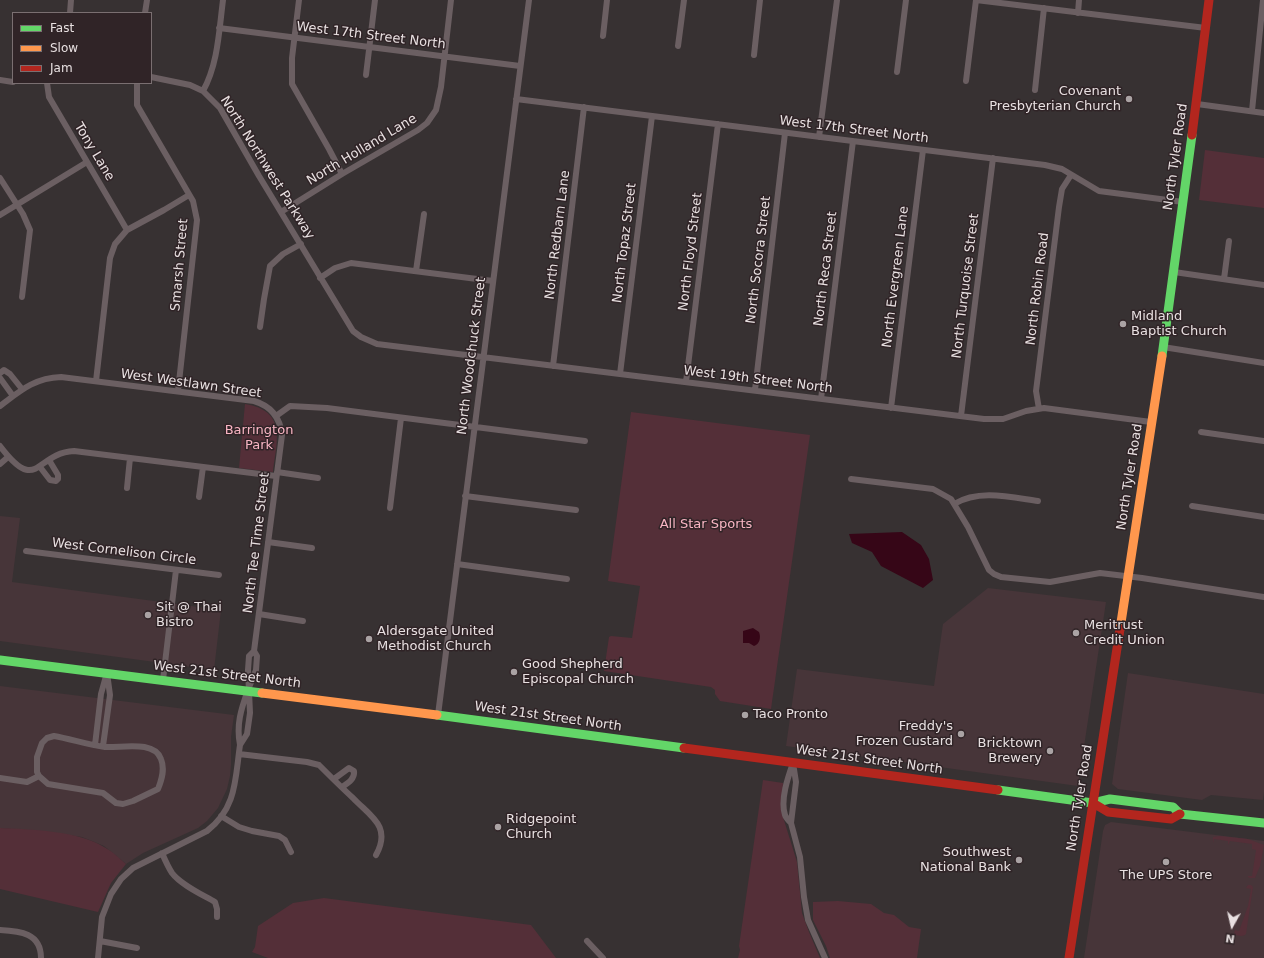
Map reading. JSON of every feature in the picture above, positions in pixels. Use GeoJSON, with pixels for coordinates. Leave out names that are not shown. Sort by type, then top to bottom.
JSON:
{"type":"FeatureCollection","features":[{"type":"Feature","properties":{"kind":"main road","name":"North Tyler Road"},"geometry":{"type":"LineString","coordinates":[[1069,958],[1174,272],[1197,104],[1209,0]]}},
{"type":"Feature","properties":{"kind":"main road","name":"West 21st Street North"},"geometry":{"type":"LineString","coordinates":[[0,660],[248,690],[1093,803],[1110,800],[1173,807],[1180,814],[1264,823]]}},
{"type":"Feature","properties":{"kind":"street"},"geometry":{"type":"LineString","coordinates":[[70,12],[71,0]]}},
{"type":"Feature","properties":{"kind":"street"},"geometry":{"type":"LineString","coordinates":[[145,12],[147,0]]}},
{"type":"Feature","properties":{"kind":"street","name":"North Northwest Parkway"},"geometry":{"type":"LineString","coordinates":[[223,0],[216,58],[209,81],[203,91],[220,108],[320,278],[353,331],[361,337]]}},
{"type":"Feature","properties":{"kind":"street"},"geometry":{"type":"LineString","coordinates":[[299,0],[292,58],[292,84],[342,174]]}},
{"type":"Feature","properties":{"kind":"street"},"geometry":{"type":"LineString","coordinates":[[366,74],[375,0]]}},
{"type":"Feature","properties":{"kind":"street","name":"North Holland Lane"},"geometry":{"type":"LineString","coordinates":[[281,212],[342,174],[418,130],[427,123],[436,110],[441,87],[451,0]]}},
{"type":"Feature","properties":{"kind":"street","name":"North Woodchuck Street"},"geometry":{"type":"LineString","coordinates":[[438,715],[529,0]]}},
{"type":"Feature","properties":{"kind":"street"},"geometry":{"type":"LineString","coordinates":[[603,36],[607,0]]}},
{"type":"Feature","properties":{"kind":"street"},"geometry":{"type":"LineString","coordinates":[[678,46],[684,0]]}},
{"type":"Feature","properties":{"kind":"street"},"geometry":{"type":"LineString","coordinates":[[754,55],[760,0]]}},
{"type":"Feature","properties":{"kind":"street"},"geometry":{"type":"LineString","coordinates":[[819,137],[837,0]]}},
{"type":"Feature","properties":{"kind":"street"},"geometry":{"type":"LineString","coordinates":[[897,72],[906,0]]}},
{"type":"Feature","properties":{"kind":"street"},"geometry":{"type":"LineString","coordinates":[[966,81],[976,0],[1206,28]]}},
{"type":"Feature","properties":{"kind":"street"},"geometry":{"type":"LineString","coordinates":[[1078,12],[1079,0]]}},
{"type":"Feature","properties":{"kind":"street"},"geometry":{"type":"LineString","coordinates":[[1252,111],[1262,37],[1263,0]]}},
{"type":"Feature","properties":{"kind":"street"},"geometry":{"type":"LineString","coordinates":[[1035,90],[1044,8]]}},
{"type":"Feature","properties":{"kind":"street","name":"West 17th Street North"},"geometry":{"type":"LineString","coordinates":[[219,28],[520,66]]}},
{"type":"Feature","properties":{"kind":"street"},"geometry":{"type":"LineString","coordinates":[[152,77],[190,85],[203,91]]}},
{"type":"Feature","properties":{"kind":"street"},"geometry":{"type":"LineString","coordinates":[[0,80],[12,82]]}},
{"type":"Feature","properties":{"kind":"street","name":"Tony Lane"},"geometry":{"type":"LineString","coordinates":[[47,84],[49,97],[127,230]]}},
{"type":"Feature","properties":{"kind":"street","name":"Smarsh Street"},"geometry":{"type":"LineString","coordinates":[[138,84],[137,105],[193,201],[197,220],[178,392]]}},
{"type":"Feature","properties":{"kind":"street","name":"West 17th Street North"},"geometry":{"type":"LineString","coordinates":[[516,99],[1045,165],[1062,169],[1099,191],[1184,202]]}},
{"type":"Feature","properties":{"kind":"street"},"geometry":{"type":"LineString","coordinates":[[1197,104],[1264,113]]}},
{"type":"Feature","properties":{"kind":"street","name":"North Redbarn Lane"},"geometry":{"type":"LineString","coordinates":[[553,366],[584,107]]}},
{"type":"Feature","properties":{"kind":"street","name":"North Topaz Street"},"geometry":{"type":"LineString","coordinates":[[620,374],[652,116]]}},
{"type":"Feature","properties":{"kind":"street","name":"North Floyd Street"},"geometry":{"type":"LineString","coordinates":[[686,382],[718,124]]}},
{"type":"Feature","properties":{"kind":"street","name":"North Socora Street"},"geometry":{"type":"LineString","coordinates":[[755,390],[785,133]]}},
{"type":"Feature","properties":{"kind":"street","name":"North Reca Street"},"geometry":{"type":"LineString","coordinates":[[821,399],[853,141]]}},
{"type":"Feature","properties":{"kind":"street","name":"North Evergreen Lane"},"geometry":{"type":"LineString","coordinates":[[891,408],[923,150]]}},
{"type":"Feature","properties":{"kind":"street","name":"North Turquoise Street"},"geometry":{"type":"LineString","coordinates":[[961,416],[993,158]]}},
{"type":"Feature","properties":{"kind":"street"},"geometry":{"type":"LineString","coordinates":[[0,215],[87,162]]}},
{"type":"Feature","properties":{"kind":"street","name":"North Robin Road"},"geometry":{"type":"LineString","coordinates":[[1039,409],[1036,391],[1059,207],[1062,189],[1071,175]]}},
{"type":"Feature","properties":{"kind":"street"},"geometry":{"type":"LineString","coordinates":[[0,178],[23,214],[30,230],[22,297]]}},
{"type":"Feature","properties":{"kind":"street"},"geometry":{"type":"LineString","coordinates":[[96,381],[110,258],[115,244],[127,230],[189,195]]}},
{"type":"Feature","properties":{"kind":"street"},"geometry":{"type":"LineString","coordinates":[[416,271],[424,214]]}},
{"type":"Feature","properties":{"kind":"street"},"geometry":{"type":"LineString","coordinates":[[1224,279],[1229,241]]}},
{"type":"Feature","properties":{"kind":"street"},"geometry":{"type":"LineString","coordinates":[[260,327],[270,266],[283,254],[301,244]]}},
{"type":"Feature","properties":{"kind":"street"},"geometry":{"type":"LineString","coordinates":[[320,278],[334,268],[351,263],[493,281]]}},
{"type":"Feature","properties":{"kind":"street"},"geometry":{"type":"LineString","coordinates":[[1174,272],[1264,285]]}},
{"type":"Feature","properties":{"kind":"street","name":"West 19th Street North"},"geometry":{"type":"LineString","coordinates":[[361,337],[377,344],[392,346],[961,416],[1003,419],[1044,408],[1151,422]]}},
{"type":"Feature","properties":{"kind":"street"},"geometry":{"type":"LineString","coordinates":[[1163,347],[1264,363]]}},
{"type":"Feature","properties":{"kind":"street"},"geometry":{"type":"LineString","coordinates":[[0,373],[4,370],[8,372],[22,390]]}},
{"type":"Feature","properties":{"kind":"street"},"geometry":{"type":"LineString","coordinates":[[0,378],[13,396]]}},
{"type":"Feature","properties":{"kind":"street","name":"West Westlawn Street"},"geometry":{"type":"LineString","coordinates":[[0,406],[34,382],[46,378],[68,378],[254,401],[265,405],[272,410],[276,416]]}},
{"type":"Feature","properties":{"kind":"street"},"geometry":{"type":"LineString","coordinates":[[276,416],[290,406],[327,408],[585,441]]}},
{"type":"Feature","properties":{"kind":"street","name":"North Tee Time Street"},"geometry":{"type":"LineString","coordinates":[[98,958],[104,910],[117,885],[133,868],[207,831],[214,825],[227,808],[233,794],[240,745],[238,733],[240,711],[256,670],[257,656],[254,651],[282,435],[281,426],[276,416]]}},
{"type":"Feature","properties":{"kind":"street"},"geometry":{"type":"LineString","coordinates":[[390,508],[401,418]]}},
{"type":"Feature","properties":{"kind":"street"},"geometry":{"type":"LineString","coordinates":[[1202,432],[1264,442]]}},
{"type":"Feature","properties":{"kind":"street"},"geometry":{"type":"LineString","coordinates":[[1,449],[24,470],[40,467],[60,453],[74,451],[203,467],[318,478]]}},
{"type":"Feature","properties":{"kind":"street"},"geometry":{"type":"LineString","coordinates":[[0,464],[8,457]]}},
{"type":"Feature","properties":{"kind":"street"},"geometry":{"type":"LineString","coordinates":[[127,488],[130,458]]}},
{"type":"Feature","properties":{"kind":"street"},"geometry":{"type":"LineString","coordinates":[[40,467],[50,480],[56,481],[58,479],[58,475],[49,460]]}},
{"type":"Feature","properties":{"kind":"street"},"geometry":{"type":"LineString","coordinates":[[199,497],[203,467]]}},
{"type":"Feature","properties":{"kind":"street"},"geometry":{"type":"LineString","coordinates":[[851,480],[933,489],[951,499],[968,527],[989,570],[1001,577],[1050,582],[1100,573],[1264,597]]}},
{"type":"Feature","properties":{"kind":"street"},"geometry":{"type":"LineString","coordinates":[[954,504],[964,498],[986,494],[1038,501]]}},
{"type":"Feature","properties":{"kind":"street"},"geometry":{"type":"LineString","coordinates":[[465,496],[576,510]]}},
{"type":"Feature","properties":{"kind":"street"},"geometry":{"type":"LineString","coordinates":[[1192,506],[1264,517]]}},
{"type":"Feature","properties":{"kind":"street"},"geometry":{"type":"LineString","coordinates":[[268,542],[312,548]]}},
{"type":"Feature","properties":{"kind":"street","name":"West Cornelison Circle"},"geometry":{"type":"LineString","coordinates":[[26,551],[219,575]]}},
{"type":"Feature","properties":{"kind":"street"},"geometry":{"type":"LineString","coordinates":[[457,564],[567,579]]}},
{"type":"Feature","properties":{"kind":"street"},"geometry":{"type":"LineString","coordinates":[[163,680],[176,570]]}},
{"type":"Feature","properties":{"kind":"street"},"geometry":{"type":"LineString","coordinates":[[259,614],[303,621]]}},
{"type":"Feature","properties":{"kind":"street"},"geometry":{"type":"LineString","coordinates":[[95,745],[102,694],[107,673]]}},
{"type":"Feature","properties":{"kind":"street"},"geometry":{"type":"LineString","coordinates":[[103,746],[110,695],[107,673]]}},
{"type":"Feature","properties":{"kind":"street","name":"North Tee Time Street"},"geometry":{"type":"LineString","coordinates":[[240,745],[247,734],[250,712],[248,690]]}},
{"type":"Feature","properties":{"kind":"street"},"geometry":{"type":"LineString","coordinates":[[54,736],[95,745],[116,748],[144,746],[153,749],[160,755],[163,764],[162,779],[158,789],[123,804],[116,803],[102,793],[48,784],[39,776],[37,772],[37,757],[42,743],[47,738],[54,736]]}},
{"type":"Feature","properties":{"kind":"street"},"geometry":{"type":"LineString","coordinates":[[239,754],[307,762],[319,765],[354,800],[374,817],[381,830],[382,839],[380,848],[376,855]]}},
{"type":"Feature","properties":{"kind":"street"},"geometry":{"type":"LineString","coordinates":[[791,823],[785,816],[784,798],[787,781],[793,763]]}},
{"type":"Feature","properties":{"kind":"street"},"geometry":{"type":"LineString","coordinates":[[793,763],[796,782],[791,823],[800,857],[808,920],[825,958]]}},
{"type":"Feature","properties":{"kind":"street"},"geometry":{"type":"LineString","coordinates":[[334,779],[348,768],[354,771],[355,774],[352,779],[342,787]]}},
{"type":"Feature","properties":{"kind":"street"},"geometry":{"type":"LineString","coordinates":[[0,778],[27,782],[39,776]]}},
{"type":"Feature","properties":{"kind":"street"},"geometry":{"type":"LineString","coordinates":[[221,816],[239,827],[279,836],[285,840],[291,852]]}},
{"type":"Feature","properties":{"kind":"street"},"geometry":{"type":"LineString","coordinates":[[162,853],[176,877],[192,889],[215,902],[217,917]]}},
{"type":"Feature","properties":{"kind":"street"},"geometry":{"type":"LineString","coordinates":[[0,930],[31,936],[39,944],[41,958]]}},
{"type":"Feature","properties":{"kind":"street"},"geometry":{"type":"LineString","coordinates":[[587,940],[603,958]]}},
{"type":"Feature","properties":{"kind":"street"},"geometry":{"type":"LineString","coordinates":[[100,941],[137,948]]}},
{"type":"Feature","properties":{"kind":"shaded area"},"geometry":{"type":"Polygon","coordinates":[[[0,516],[20,518],[12,582],[221,610],[214,670],[0,641],[0,516]]]}},
{"type":"Feature","properties":{"kind":"shaded area"},"geometry":{"type":"Polygon","coordinates":[[[902,532],[921,545],[929,559],[933,580],[923,588],[881,566],[872,552],[852,543],[849,534],[902,532]]]}},
{"type":"Feature","properties":{"kind":"shaded area"},"geometry":{"type":"Polygon","coordinates":[[[988,588],[1106,602],[1078,786],[786,746],[797,669],[934,686],[943,624],[988,588]]]}},
{"type":"Feature","properties":{"kind":"shaded area"},"geometry":{"type":"Polygon","coordinates":[[[753,628],[759,632],[759,642],[754,646],[749,643],[743,643],[743,631],[753,628]]]}},
{"type":"Feature","properties":{"kind":"shaded area"},"geometry":{"type":"Polygon","coordinates":[[[1128,673],[1264,694],[1263,800],[1211,795],[1202,800],[1118,789],[1112,784],[1128,673]]]}},
{"type":"Feature","properties":{"kind":"shaded area"},"geometry":{"type":"Polygon","coordinates":[[[0,686],[234,715],[231,737],[230,776],[227,789],[218,808],[207,821],[198,828],[143,853],[126,864],[104,846],[82,837],[0,828],[0,686]]]}},
{"type":"Feature","properties":{"kind":"shaded area"},"geometry":{"type":"Polygon","coordinates":[[[1111,822],[1264,841],[1264,958],[1084,958],[1103,831],[1105,825],[1111,822]]]}},
{"type":"Feature","properties":{"kind":"green space"},"geometry":{"type":"Polygon","coordinates":[[[1205,150],[1264,158],[1264,208],[1199,200],[1205,150]]]}},
{"type":"Feature","properties":{"kind":"green space","name":"Barrington Park"},"geometry":{"type":"Polygon","coordinates":[[[245,404],[268,413],[273,420],[277,438],[273,472],[239,468],[245,404]]]}},
{"type":"Feature","properties":{"kind":"green space","name":"All Star Sports"},"geometry":{"type":"Polygon","coordinates":[[[631,412],[810,435],[771,709],[720,701],[715,694],[715,690],[711,687],[604,671],[609,637],[632,638],[640,586],[608,581],[631,412]]]}},
{"type":"Feature","properties":{"kind":"green space"},"geometry":{"type":"Polygon","coordinates":[[[763,780],[783,783],[783,817],[797,862],[802,913],[820,958],[738,958],[763,780]]]}},
{"type":"Feature","properties":{"kind":"green space"},"geometry":{"type":"Polygon","coordinates":[[[0,828],[54,832],[82,837],[107,849],[126,864],[111,883],[98,912],[0,889],[0,828]]]}},
{"type":"Feature","properties":{"kind":"green space"},"geometry":{"type":"Polygon","coordinates":[[[1220,836],[1248,839],[1264,845],[1260,866],[1255,878],[1248,877],[1252,876],[1256,850],[1252,849],[1252,844],[1230,841],[1228,845],[1228,841],[1214,839],[1213,843],[1213,837],[1220,836]]]}},
{"type":"Feature","properties":{"kind":"green space"},"geometry":{"type":"Polygon","coordinates":[[[1248,885],[1253,887],[1246,934],[1244,936],[1239,936],[1234,934],[1235,930],[1239,931],[1248,906],[1251,889],[1246,888],[1248,885]]]}},
{"type":"Feature","properties":{"kind":"green space"},"geometry":{"type":"Polygon","coordinates":[[[324,898],[531,925],[556,958],[268,958],[252,952],[255,947],[258,926],[293,903],[324,898]]]}},
{"type":"Feature","properties":{"kind":"green space"},"geometry":{"type":"Polygon","coordinates":[[[838,901],[871,904],[884,913],[894,915],[909,927],[921,929],[917,958],[830,958],[826,946],[813,920],[813,902],[838,901]]]}},
{"type":"Feature","properties":{"kind":"traffic: fast"},"geometry":{"type":"LineString","coordinates":[[1162,356],[1192,135]]}},
{"type":"Feature","properties":{"kind":"traffic: fast"},"geometry":{"type":"LineString","coordinates":[[0,660],[262,693]]}},
{"type":"Feature","properties":{"kind":"traffic: fast"},"geometry":{"type":"LineString","coordinates":[[437,715],[684,748]]}},
{"type":"Feature","properties":{"kind":"traffic: fast"},"geometry":{"type":"LineString","coordinates":[[998,790],[1093,803],[1110,799],[1173,807],[1180,814],[1264,823]]}},
{"type":"Feature","properties":{"kind":"traffic: slow"},"geometry":{"type":"LineString","coordinates":[[1120,629],[1162,356]]}},
{"type":"Feature","properties":{"kind":"traffic: slow"},"geometry":{"type":"LineString","coordinates":[[262,693],[437,715]]}},
{"type":"Feature","properties":{"kind":"traffic: jam"},"geometry":{"type":"LineString","coordinates":[[1192,135],[1209,0]]}},
{"type":"Feature","properties":{"kind":"traffic: jam"},"geometry":{"type":"LineString","coordinates":[[1069,958],[1120,629]]}},
{"type":"Feature","properties":{"kind":"traffic: jam"},"geometry":{"type":"LineString","coordinates":[[684,748],[998,790]]}},
{"type":"Feature","properties":{"kind":"traffic: jam"},"geometry":{"type":"LineString","coordinates":[[1093,803],[1108,812],[1171,819],[1180,814]]}},
{"type":"Feature","properties":{"kind":"place","name":"Covenant Presbyterian Church"},"geometry":{"type":"Point","coordinates":[1129,99]}},
{"type":"Feature","properties":{"kind":"place","name":"Midland Baptist Church"},"geometry":{"type":"Point","coordinates":[1123,324]}},
{"type":"Feature","properties":{"kind":"place","name":"Sit @ Thai Bistro"},"geometry":{"type":"Point","coordinates":[148,615]}},
{"type":"Feature","properties":{"kind":"place","name":"Meritrust Credit Union"},"geometry":{"type":"Point","coordinates":[1076,633]}},
{"type":"Feature","properties":{"kind":"place","name":"Aldersgate United Methodist Church"},"geometry":{"type":"Point","coordinates":[369,639]}},
{"type":"Feature","properties":{"kind":"place","name":"Good Shepherd Episcopal Church"},"geometry":{"type":"Point","coordinates":[514,672]}},
{"type":"Feature","properties":{"kind":"place","name":"Taco Pronto"},"geometry":{"type":"Point","coordinates":[745,715]}},
{"type":"Feature","properties":{"kind":"place","name":"Freddy's Frozen Custard"},"geometry":{"type":"Point","coordinates":[961,734]}},
{"type":"Feature","properties":{"kind":"place","name":"Bricktown Brewery"},"geometry":{"type":"Point","coordinates":[1050,751]}},
{"type":"Feature","properties":{"kind":"place","name":"Ridgepoint Church"},"geometry":{"type":"Point","coordinates":[498,827]}},
{"type":"Feature","properties":{"kind":"place","name":"Southwest National Bank"},"geometry":{"type":"Point","coordinates":[1019,860]}},
{"type":"Feature","properties":{"kind":"place","name":"The UPS Store"},"geometry":{"type":"Point","coordinates":[1166,862]}}]}
